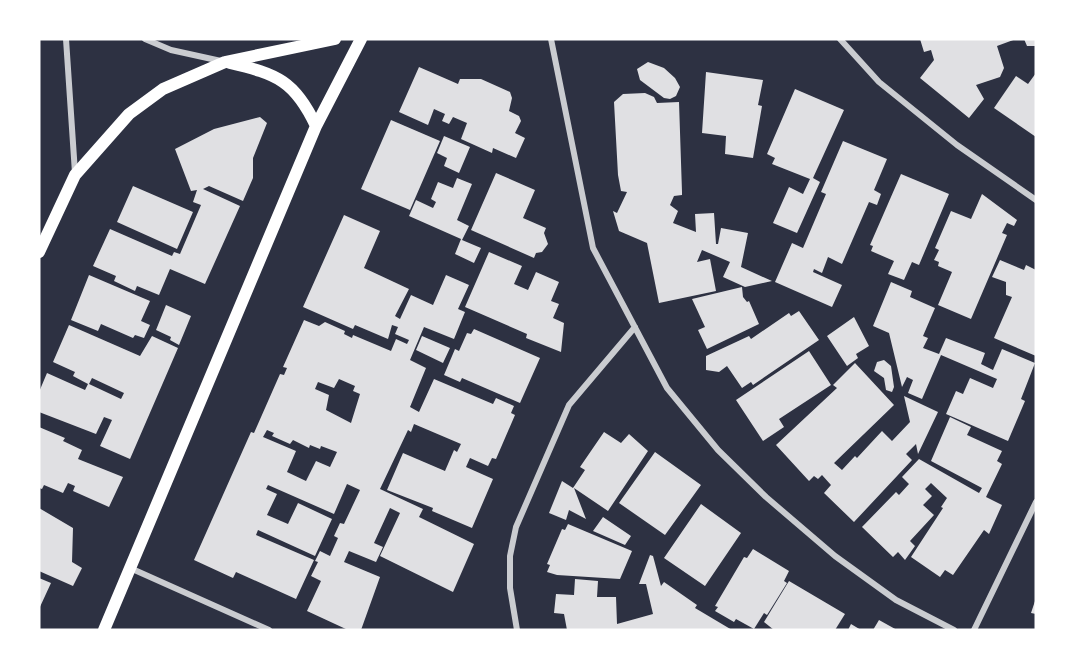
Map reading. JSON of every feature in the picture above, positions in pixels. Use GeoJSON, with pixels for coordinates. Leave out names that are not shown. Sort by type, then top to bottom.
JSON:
{"type":"FeatureCollection","features":[{"type":"Feature","properties":{"kind":"main road"},"geometry":{"type":"LineString","coordinates":[[39,252],[75,175],[129,114],[163,89],[225,62],[335,39]]}},
{"type":"Feature","properties":{"kind":"main road"},"geometry":{"type":"LineString","coordinates":[[104,630],[316,126],[362,39]]}},
{"type":"Feature","properties":{"kind":"main road"},"geometry":{"type":"LineString","coordinates":[[225,62],[267,72],[289,85],[306,104],[316,126]]}},
{"type":"Feature","properties":{"kind":"street"},"geometry":{"type":"LineString","coordinates":[[66,39],[75,175]]}},
{"type":"Feature","properties":{"kind":"street"},"geometry":{"type":"LineString","coordinates":[[145,39],[171,50],[225,62]]}},
{"type":"Feature","properties":{"kind":"street"},"geometry":{"type":"LineString","coordinates":[[551,39],[593,248],[667,388],[718,450],[766,497],[835,556],[896,600],[954,630]]}},
{"type":"Feature","properties":{"kind":"street"},"geometry":{"type":"LineString","coordinates":[[840,39],[879,82],[957,145],[1036,200]]}},
{"type":"Feature","properties":{"kind":"street"},"geometry":{"type":"LineString","coordinates":[[517,630],[510,588],[510,556],[516,527],[569,405],[635,327]]}},
{"type":"Feature","properties":{"kind":"street"},"geometry":{"type":"LineString","coordinates":[[974,630],[1036,502]]}},
{"type":"Feature","properties":{"kind":"street"},"geometry":{"type":"LineString","coordinates":[[130,568],[269,630]]}},
{"type":"Feature","properties":{"kind":"building"},"geometry":{"type":"Polygon","coordinates":[[[920,39],[1016,39],[997,46],[1004,68],[1000,77],[976,85],[984,99],[969,118],[920,78],[934,60],[931,50],[924,52],[920,39]]]}},
{"type":"Feature","properties":{"kind":"building"},"geometry":{"type":"Polygon","coordinates":[[[1024,39],[1036,39],[1036,46],[1027,46],[1024,39]]]}},
{"type":"Feature","properties":{"kind":"building"},"geometry":{"type":"Polygon","coordinates":[[[648,62],[664,68],[675,78],[680,87],[676,96],[670,99],[664,98],[640,80],[637,69],[648,62]]]}},
{"type":"Feature","properties":{"kind":"building"},"geometry":{"type":"Polygon","coordinates":[[[419,67],[458,84],[460,79],[481,79],[510,92],[512,98],[509,111],[519,116],[521,121],[515,133],[525,138],[516,158],[493,148],[492,153],[461,139],[467,123],[453,117],[449,124],[442,121],[445,114],[434,109],[428,125],[399,112],[419,67]]]}},
{"type":"Feature","properties":{"kind":"building"},"geometry":{"type":"Polygon","coordinates":[[[706,72],[763,80],[758,105],[762,106],[753,158],[725,154],[726,136],[702,133],[706,72]]]}},
{"type":"Feature","properties":{"kind":"building"},"geometry":{"type":"Polygon","coordinates":[[[1036,73],[1036,137],[994,108],[1016,76],[1028,84],[1036,73]]]}},
{"type":"Feature","properties":{"kind":"building"},"geometry":{"type":"Polygon","coordinates":[[[795,89],[844,110],[813,178],[820,182],[797,233],[773,223],[789,187],[803,194],[810,179],[772,164],[775,158],[767,154],[795,89]]]}},
{"type":"Feature","properties":{"kind":"building"},"geometry":{"type":"Polygon","coordinates":[[[645,93],[654,97],[657,103],[679,102],[682,195],[674,196],[670,205],[678,211],[673,223],[696,232],[695,214],[714,213],[716,244],[718,244],[721,228],[748,233],[741,267],[772,281],[745,287],[723,277],[730,262],[702,250],[697,262],[710,259],[716,291],[659,303],[647,243],[619,231],[613,211],[617,213],[627,192],[621,191],[618,175],[614,102],[623,94],[645,93]]]}},
{"type":"Feature","properties":{"kind":"building"},"geometry":{"type":"Polygon","coordinates":[[[260,117],[267,123],[253,158],[253,178],[243,201],[209,186],[203,189],[240,206],[205,284],[170,269],[159,295],[137,286],[135,291],[114,281],[116,276],[93,266],[110,229],[172,256],[174,252],[180,254],[201,205],[193,202],[197,190],[191,191],[175,149],[214,129],[260,117]]]}},
{"type":"Feature","properties":{"kind":"building"},"geometry":{"type":"Polygon","coordinates":[[[391,120],[440,141],[410,210],[361,189],[391,120]]]}},
{"type":"Feature","properties":{"kind":"building"},"geometry":{"type":"Polygon","coordinates":[[[444,136],[470,147],[459,173],[444,166],[447,158],[437,153],[444,136]]]}},
{"type":"Feature","properties":{"kind":"building"},"geometry":{"type":"Polygon","coordinates":[[[843,141],[887,159],[874,190],[881,194],[877,205],[869,202],[842,264],[828,257],[822,273],[814,269],[813,272],[842,285],[832,307],[775,282],[792,243],[803,248],[826,194],[821,192],[843,141]]]}},
{"type":"Feature","properties":{"kind":"building"},"geometry":{"type":"Polygon","coordinates":[[[496,173],[535,190],[523,218],[546,228],[544,233],[548,244],[542,252],[536,253],[534,258],[471,230],[496,173]]]}},
{"type":"Feature","properties":{"kind":"building"},"geometry":{"type":"Polygon","coordinates":[[[901,174],[949,194],[919,265],[912,262],[904,280],[888,274],[894,261],[871,251],[873,246],[870,245],[901,174]]]}},
{"type":"Feature","properties":{"kind":"building"},"geometry":{"type":"Polygon","coordinates":[[[457,178],[472,184],[457,220],[469,226],[462,240],[481,248],[474,263],[455,254],[461,239],[409,216],[416,200],[433,208],[436,202],[431,199],[438,182],[453,188],[457,178]]]}},
{"type":"Feature","properties":{"kind":"building"},"geometry":{"type":"Polygon","coordinates":[[[133,186],[193,212],[177,249],[117,222],[133,186]]]}},
{"type":"Feature","properties":{"kind":"building"},"geometry":{"type":"Polygon","coordinates":[[[982,194],[1017,220],[1014,226],[1007,223],[1002,233],[1007,235],[971,319],[938,305],[952,272],[938,266],[939,262],[934,260],[939,250],[935,248],[951,211],[971,219],[982,194]]]}},
{"type":"Feature","properties":{"kind":"building"},"geometry":{"type":"Polygon","coordinates":[[[344,215],[380,231],[364,268],[409,289],[395,316],[400,319],[411,295],[433,305],[446,275],[469,285],[458,309],[465,312],[454,339],[424,327],[410,360],[426,368],[410,407],[419,412],[434,379],[493,404],[496,398],[514,406],[511,413],[515,415],[496,459],[492,458],[488,466],[470,458],[466,467],[493,479],[472,528],[432,511],[433,508],[387,490],[403,453],[445,471],[454,450],[457,452],[461,444],[414,424],[411,432],[408,430],[380,489],[423,509],[419,517],[474,544],[453,592],[380,556],[400,513],[390,508],[374,543],[383,547],[376,562],[349,551],[344,562],[380,577],[361,630],[348,630],[307,611],[321,581],[311,576],[318,562],[315,561],[320,551],[330,556],[338,538],[334,536],[340,523],[344,524],[360,490],[347,484],[334,514],[268,485],[266,489],[277,494],[267,515],[288,524],[298,503],[332,519],[315,556],[258,530],[256,535],[314,560],[296,599],[236,572],[233,578],[194,560],[251,432],[254,433],[280,374],[284,375],[287,368],[283,367],[304,320],[319,326],[325,322],[345,331],[344,334],[352,338],[353,335],[391,351],[396,339],[407,344],[409,340],[395,334],[398,327],[392,325],[388,339],[355,325],[353,329],[303,307],[344,215]],[[339,379],[334,388],[318,382],[315,389],[329,395],[326,410],[351,423],[360,394],[353,391],[355,386],[339,379]],[[267,430],[263,437],[296,451],[287,472],[306,481],[316,461],[330,467],[337,452],[321,446],[320,449],[310,445],[309,448],[293,440],[290,444],[272,436],[274,433],[267,430]]]}},
{"type":"Feature","properties":{"kind":"building"},"geometry":{"type":"Polygon","coordinates":[[[489,252],[522,266],[514,284],[528,290],[536,272],[559,282],[551,301],[559,304],[553,318],[564,323],[561,352],[526,338],[527,334],[465,307],[489,252]]]}},
{"type":"Feature","properties":{"kind":"building"},"geometry":{"type":"Polygon","coordinates":[[[1000,260],[1024,270],[1026,265],[1036,270],[1036,356],[994,338],[1012,297],[1006,295],[1006,282],[992,277],[1000,260]]]}},
{"type":"Feature","properties":{"kind":"building"},"geometry":{"type":"Polygon","coordinates":[[[89,275],[150,301],[141,321],[150,325],[144,338],[135,335],[133,338],[101,324],[98,331],[71,320],[89,275]]]}},
{"type":"Feature","properties":{"kind":"building"},"geometry":{"type":"Polygon","coordinates":[[[891,282],[912,291],[910,297],[935,308],[923,336],[928,338],[923,348],[939,354],[946,338],[985,353],[981,364],[993,370],[1002,349],[1035,363],[1021,399],[1025,401],[1008,441],[946,414],[956,391],[963,394],[970,378],[993,388],[997,379],[941,355],[922,399],[908,393],[913,380],[907,377],[902,387],[889,333],[873,326],[891,282]]]}},
{"type":"Feature","properties":{"kind":"building"},"geometry":{"type":"Polygon","coordinates":[[[742,287],[743,297],[747,302],[749,301],[759,324],[707,349],[698,330],[705,327],[692,299],[742,287]]]}},
{"type":"Feature","properties":{"kind":"building"},"geometry":{"type":"Polygon","coordinates":[[[166,305],[191,316],[179,345],[170,340],[171,337],[156,330],[166,305]]]}},
{"type":"Feature","properties":{"kind":"building"},"geometry":{"type":"Polygon","coordinates":[[[799,311],[819,340],[753,385],[751,382],[742,388],[727,366],[719,372],[706,370],[706,356],[749,336],[751,339],[789,313],[791,316],[799,311]]]}},
{"type":"Feature","properties":{"kind":"building"},"geometry":{"type":"Polygon","coordinates":[[[854,317],[869,346],[856,354],[858,358],[847,366],[827,336],[854,317]]]}},
{"type":"Feature","properties":{"kind":"building"},"geometry":{"type":"Polygon","coordinates":[[[69,325],[140,356],[152,336],[178,348],[130,459],[100,446],[112,420],[104,417],[96,434],[39,412],[39,392],[47,373],[85,390],[88,384],[73,376],[75,372],[53,362],[69,325]],[[92,378],[89,384],[121,399],[124,393],[92,378]]]}},
{"type":"Feature","properties":{"kind":"building"},"geometry":{"type":"Polygon","coordinates":[[[474,329],[540,358],[520,403],[462,378],[460,382],[444,375],[455,349],[459,351],[467,333],[471,334],[474,329]]]}},
{"type":"Feature","properties":{"kind":"building"},"geometry":{"type":"Polygon","coordinates":[[[422,336],[450,348],[443,363],[416,350],[422,336]]]}},
{"type":"Feature","properties":{"kind":"building"},"geometry":{"type":"Polygon","coordinates":[[[809,351],[831,385],[779,419],[784,427],[763,441],[736,400],[809,351]]]}},
{"type":"Feature","properties":{"kind":"building"},"geometry":{"type":"Polygon","coordinates":[[[884,360],[891,366],[894,387],[892,392],[886,390],[884,378],[874,371],[877,362],[884,360]]]}},
{"type":"Feature","properties":{"kind":"building"},"geometry":{"type":"Polygon","coordinates":[[[855,363],[894,405],[834,463],[842,470],[855,456],[857,458],[882,431],[892,441],[910,422],[904,396],[938,412],[918,454],[916,444],[906,454],[912,460],[854,522],[824,493],[831,485],[822,475],[818,479],[814,476],[809,481],[776,445],[837,388],[833,385],[855,363]]]}},
{"type":"Feature","properties":{"kind":"building"},"geometry":{"type":"Polygon","coordinates":[[[950,417],[971,427],[967,435],[1002,451],[997,461],[1002,464],[986,497],[1002,505],[989,534],[984,530],[953,575],[945,570],[940,577],[911,557],[947,498],[931,483],[925,489],[932,496],[923,505],[934,515],[910,541],[915,546],[905,560],[898,552],[893,557],[862,527],[896,492],[899,495],[909,484],[902,477],[919,459],[979,493],[982,488],[931,461],[950,417]]]}},
{"type":"Feature","properties":{"kind":"building"},"geometry":{"type":"Polygon","coordinates":[[[39,427],[65,438],[63,441],[82,450],[78,459],[123,477],[109,507],[73,491],[75,486],[68,483],[63,493],[44,485],[42,489],[39,488],[39,427]]]}},
{"type":"Feature","properties":{"kind":"building"},"geometry":{"type":"Polygon","coordinates":[[[604,432],[621,443],[629,434],[648,451],[608,511],[574,488],[586,519],[569,510],[566,520],[549,513],[562,481],[573,488],[585,470],[580,467],[604,432]]]}},
{"type":"Feature","properties":{"kind":"building"},"geometry":{"type":"Polygon","coordinates":[[[655,452],[701,485],[665,535],[619,503],[655,452]]]}},
{"type":"Feature","properties":{"kind":"building"},"geometry":{"type":"Polygon","coordinates":[[[701,504],[741,533],[705,586],[664,558],[701,504]]]}},
{"type":"Feature","properties":{"kind":"building"},"geometry":{"type":"Polygon","coordinates":[[[39,508],[73,528],[72,562],[82,568],[73,586],[39,571],[39,508]]]}},
{"type":"Feature","properties":{"kind":"building"},"geometry":{"type":"Polygon","coordinates":[[[603,517],[631,536],[625,545],[593,531],[603,517]]]}},
{"type":"Feature","properties":{"kind":"building"},"geometry":{"type":"Polygon","coordinates":[[[568,524],[632,551],[620,579],[557,575],[547,572],[550,565],[547,564],[562,529],[565,530],[568,524]]]}},
{"type":"Feature","properties":{"kind":"building"},"geometry":{"type":"Polygon","coordinates":[[[753,549],[789,571],[784,581],[787,583],[767,615],[764,613],[754,629],[736,619],[734,622],[715,611],[718,607],[715,606],[744,557],[747,558],[753,549]]]}},
{"type":"Feature","properties":{"kind":"building"},"geometry":{"type":"Polygon","coordinates":[[[650,555],[653,556],[661,586],[664,582],[697,605],[695,608],[732,630],[567,630],[564,614],[554,613],[556,594],[574,595],[575,579],[598,581],[597,597],[616,597],[617,624],[653,614],[646,584],[639,584],[650,555]]]}},
{"type":"Feature","properties":{"kind":"building"},"geometry":{"type":"Polygon","coordinates":[[[39,578],[51,583],[39,609],[39,578]]]}},
{"type":"Feature","properties":{"kind":"building"},"geometry":{"type":"Polygon","coordinates":[[[789,581],[845,614],[835,630],[774,630],[764,622],[789,581]]]}},
{"type":"Feature","properties":{"kind":"building"},"geometry":{"type":"Polygon","coordinates":[[[1036,598],[1036,614],[1031,613],[1036,598]]]}},
{"type":"Feature","properties":{"kind":"building"},"geometry":{"type":"Polygon","coordinates":[[[879,620],[897,630],[873,630],[879,620]]]}},
{"type":"Feature","properties":{"kind":"building"},"geometry":{"type":"Polygon","coordinates":[[[851,624],[861,630],[848,630],[851,624]]]}}]}
